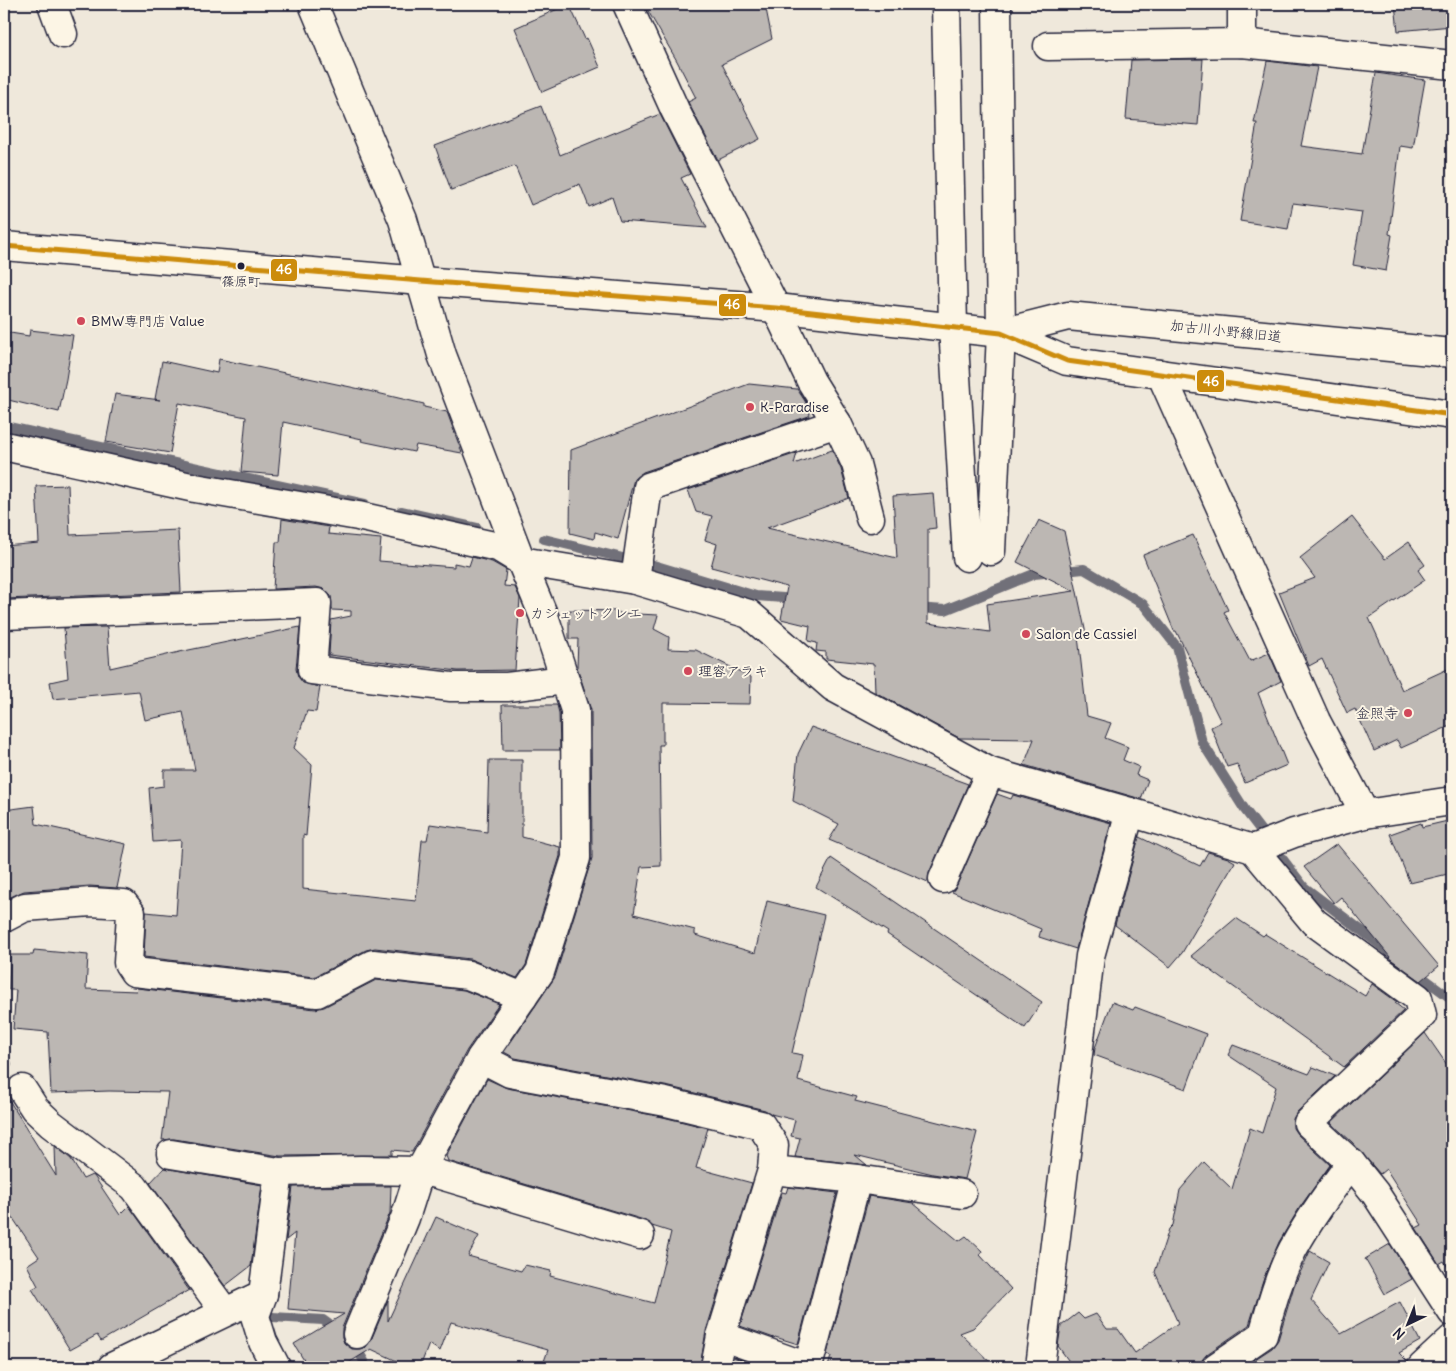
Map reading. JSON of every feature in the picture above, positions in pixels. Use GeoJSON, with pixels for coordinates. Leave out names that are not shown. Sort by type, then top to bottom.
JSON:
{"type":"FeatureCollection","features":[{"type":"Feature","properties":{"kind":"street"},"geometry":{"type":"LineString","coordinates":[[52,4],[63,34]]}},
{"type":"Feature","properties":{"kind":"street"},"geometry":{"type":"LineString","coordinates":[[313,4],[403,220],[442,355],[545,619],[575,710],[576,858],[540,972],[481,1058],[420,1172],[404,1218],[357,1334]]}},
{"type":"Feature","properties":{"kind":"street"},"geometry":{"type":"LineString","coordinates":[[628,4],[675,110],[811,380],[837,423],[856,464],[870,518]]}},
{"type":"Feature","properties":{"kind":"street"},"geometry":{"type":"LineString","coordinates":[[946,4],[953,327],[979,554],[1001,333],[997,4]]}},
{"type":"Feature","properties":{"kind":"street"},"geometry":{"type":"LineString","coordinates":[[1242,4],[1242,43]]}},
{"type":"Feature","properties":{"kind":"street"},"geometry":{"type":"LineString","coordinates":[[1048,46],[1242,43],[1452,65]]}},
{"type":"Feature","properties":{"kind":"street","name":"加古川小野線旧道"},"geometry":{"type":"LineString","coordinates":[[4,246],[421,281],[776,308],[953,327],[1001,333],[1067,361],[1452,415]]}},
{"type":"Feature","properties":{"kind":"street","name":"加古川小野線旧道"},"geometry":{"type":"LineString","coordinates":[[1001,333],[1068,316],[1452,354]]}},
{"type":"Feature","properties":{"kind":"street"},"geometry":{"type":"LineString","coordinates":[[1161,374],[1316,721],[1365,814]]}},
{"type":"Feature","properties":{"kind":"street"},"geometry":{"type":"LineString","coordinates":[[635,580],[648,487],[837,423]]}},
{"type":"Feature","properties":{"kind":"street"},"geometry":{"type":"LineString","coordinates":[[4,446],[195,488],[358,516],[498,548],[522,560],[635,580],[749,614],[833,687],[990,772],[1253,849],[1314,922],[1418,998],[1422,1015],[1308,1123],[1351,1163],[1375,1193],[1452,1312]]}},
{"type":"Feature","properties":{"kind":"street"},"geometry":{"type":"LineString","coordinates":[[4,615],[317,603],[312,670],[450,687],[507,687],[566,680]]}},
{"type":"Feature","properties":{"kind":"street"},"geometry":{"type":"LineString","coordinates":[[943,879],[990,772]]}},
{"type":"Feature","properties":{"kind":"street"},"geometry":{"type":"LineString","coordinates":[[1253,849],[1294,832],[1365,814],[1452,800]]}},
{"type":"Feature","properties":{"kind":"street"},"geometry":{"type":"LineString","coordinates":[[1040,1367],[1090,956],[1130,812]]}},
{"type":"Feature","properties":{"kind":"street"},"geometry":{"type":"LineString","coordinates":[[4,918],[25,907],[91,902],[124,904],[132,913],[128,963],[134,972],[318,993],[373,964],[468,974],[523,997]]}},
{"type":"Feature","properties":{"kind":"street"},"geometry":{"type":"LineString","coordinates":[[481,1058],[510,1072],[666,1102],[761,1125],[774,1145],[772,1170],[721,1336],[715,1367]]}},
{"type":"Feature","properties":{"kind":"street"},"geometry":{"type":"LineString","coordinates":[[22,1089],[35,1109],[51,1124],[134,1187],[225,1312]]}},
{"type":"Feature","properties":{"kind":"street"},"geometry":{"type":"LineString","coordinates":[[171,1154],[279,1172],[361,1170],[437,1174],[640,1235]]}},
{"type":"Feature","properties":{"kind":"street"},"geometry":{"type":"LineString","coordinates":[[1216,1367],[1263,1335],[1275,1293],[1293,1250],[1323,1200],[1351,1163]]}},
{"type":"Feature","properties":{"kind":"street"},"geometry":{"type":"LineString","coordinates":[[772,1170],[857,1179],[962,1194]]}},
{"type":"Feature","properties":{"kind":"street"},"geometry":{"type":"LineString","coordinates":[[276,1367],[262,1342],[255,1316],[263,1294],[279,1172]]}},
{"type":"Feature","properties":{"kind":"street"},"geometry":{"type":"LineString","coordinates":[[721,1336],[808,1367],[857,1179]]}},
{"type":"Feature","properties":{"kind":"street"},"geometry":{"type":"LineString","coordinates":[[112,1367],[263,1294]]}},
{"type":"Feature","properties":{"kind":"street"},"geometry":{"type":"LineString","coordinates":[[1422,1367],[1452,1339]]}},
{"type":"Feature","properties":{"kind":"building"},"geometry":{"type":"Polygon","coordinates":[[[569,4],[600,67],[542,92],[515,28],[569,4]]]}},
{"type":"Feature","properties":{"kind":"building"},"geometry":{"type":"Polygon","coordinates":[[[644,4],[765,4],[772,39],[722,64],[760,139],[718,160],[688,102],[696,98],[644,4]]]}},
{"type":"Feature","properties":{"kind":"building"},"geometry":{"type":"Polygon","coordinates":[[[1395,4],[1452,4],[1452,26],[1398,31],[1395,4]]]}},
{"type":"Feature","properties":{"kind":"building"},"geometry":{"type":"Polygon","coordinates":[[[1203,59],[1198,125],[1126,119],[1131,60],[1203,59]]]}},
{"type":"Feature","properties":{"kind":"building"},"geometry":{"type":"Polygon","coordinates":[[[1267,61],[1317,67],[1301,146],[1362,154],[1376,73],[1425,80],[1413,148],[1400,146],[1389,234],[1392,235],[1386,271],[1353,265],[1362,212],[1293,203],[1288,229],[1240,221],[1257,123],[1254,123],[1267,61]]]}},
{"type":"Feature","properties":{"kind":"building"},"geometry":{"type":"Polygon","coordinates":[[[541,106],[560,155],[660,114],[690,174],[681,178],[707,228],[620,221],[612,197],[589,207],[580,184],[531,205],[515,166],[451,190],[435,146],[541,106]]]}},
{"type":"Feature","properties":{"kind":"building"},"geometry":{"type":"Polygon","coordinates":[[[30,330],[73,335],[59,412],[4,399],[4,332],[29,336],[30,330]]]}},
{"type":"Feature","properties":{"kind":"building"},"geometry":{"type":"Polygon","coordinates":[[[219,359],[360,389],[424,404],[424,407],[447,412],[462,453],[416,445],[414,452],[283,422],[278,475],[241,472],[246,417],[179,403],[170,453],[106,442],[115,394],[160,400],[155,399],[162,361],[217,373],[219,359]]]}},
{"type":"Feature","properties":{"kind":"building"},"geometry":{"type":"Polygon","coordinates":[[[749,384],[797,389],[805,401],[809,416],[643,472],[634,479],[618,539],[595,532],[594,539],[570,533],[571,450],[749,384]]]}},
{"type":"Feature","properties":{"kind":"building"},"geometry":{"type":"Polygon","coordinates":[[[832,450],[841,469],[849,498],[767,528],[897,558],[893,496],[933,493],[936,528],[928,529],[928,623],[990,632],[987,604],[1074,591],[1017,562],[1039,520],[1064,531],[1086,634],[1078,636],[1087,716],[1111,723],[1105,738],[1128,747],[1123,760],[1139,767],[1136,775],[1148,780],[1141,799],[1024,765],[1034,739],[959,738],[875,692],[874,664],[826,659],[826,652],[816,651],[817,643],[808,641],[810,626],[781,619],[787,587],[711,567],[717,544],[705,540],[712,516],[696,512],[688,490],[797,453],[794,464],[832,450]]]}},
{"type":"Feature","properties":{"kind":"building"},"geometry":{"type":"Polygon","coordinates":[[[68,485],[70,535],[178,530],[181,592],[4,599],[4,546],[39,543],[36,486],[68,485]]]}},
{"type":"Feature","properties":{"kind":"building"},"geometry":{"type":"Polygon","coordinates":[[[1352,517],[1385,559],[1409,542],[1425,565],[1418,570],[1425,580],[1369,618],[1402,690],[1452,667],[1452,725],[1401,748],[1397,740],[1374,751],[1355,709],[1347,713],[1322,659],[1309,666],[1279,592],[1315,578],[1300,558],[1352,517]]]}},
{"type":"Feature","properties":{"kind":"building"},"geometry":{"type":"Polygon","coordinates":[[[282,519],[329,527],[328,534],[381,539],[379,561],[454,567],[454,563],[469,566],[472,557],[492,562],[506,570],[504,586],[515,587],[520,598],[515,670],[458,671],[329,655],[331,620],[351,616],[351,611],[332,610],[331,596],[324,589],[316,587],[273,589],[276,542],[280,542],[282,519]]]}},
{"type":"Feature","properties":{"kind":"building"},"geometry":{"type":"Polygon","coordinates":[[[1193,535],[1228,610],[1224,612],[1250,661],[1269,653],[1281,681],[1258,693],[1287,765],[1245,783],[1237,764],[1227,767],[1211,727],[1221,722],[1176,631],[1174,631],[1143,555],[1193,535]]]}},
{"type":"Feature","properties":{"kind":"building"},"geometry":{"type":"Polygon","coordinates":[[[569,610],[618,611],[618,613],[658,615],[654,629],[669,637],[668,649],[696,650],[751,677],[750,704],[663,703],[663,745],[659,745],[661,866],[641,867],[634,914],[695,930],[695,935],[755,953],[767,901],[824,915],[792,1053],[803,1055],[798,1081],[857,1097],[855,1101],[977,1132],[965,1179],[933,1174],[855,1155],[867,1165],[795,1157],[800,1138],[791,1136],[795,1120],[771,1114],[765,1110],[670,1087],[515,1058],[504,1052],[555,977],[592,858],[591,710],[577,667],[578,639],[569,639],[569,610]]]}},
{"type":"Feature","properties":{"kind":"building"},"geometry":{"type":"Polygon","coordinates":[[[107,627],[110,668],[300,627],[296,669],[298,676],[303,683],[320,687],[316,712],[307,711],[294,748],[312,765],[306,836],[303,835],[303,889],[416,901],[422,840],[427,840],[430,824],[487,832],[489,760],[522,760],[522,837],[560,847],[560,856],[526,965],[517,978],[470,959],[375,948],[366,950],[314,977],[144,957],[146,912],[176,915],[181,840],[153,842],[149,788],[164,786],[164,770],[195,770],[183,712],[145,720],[139,691],[53,699],[50,682],[68,678],[64,628],[107,627]]]}},
{"type":"Feature","properties":{"kind":"building"},"geometry":{"type":"Polygon","coordinates":[[[502,705],[557,705],[560,750],[503,750],[502,705]]]}},
{"type":"Feature","properties":{"kind":"building"},"geometry":{"type":"Polygon","coordinates":[[[811,727],[968,784],[929,873],[928,882],[829,840],[839,824],[793,801],[798,754],[811,727]]]}},
{"type":"Feature","properties":{"kind":"building"},"geometry":{"type":"Polygon","coordinates":[[[997,794],[1011,799],[1013,795],[1111,823],[1076,949],[1039,937],[1041,929],[952,892],[957,885],[997,794]]]}},
{"type":"Feature","properties":{"kind":"building"},"geometry":{"type":"Polygon","coordinates":[[[34,806],[36,824],[126,844],[117,888],[90,886],[24,891],[4,900],[4,810],[34,806]]]}},
{"type":"Feature","properties":{"kind":"building"},"geometry":{"type":"Polygon","coordinates":[[[1452,820],[1452,873],[1410,883],[1390,834],[1421,823],[1422,827],[1452,820]]]}},
{"type":"Feature","properties":{"kind":"building"},"geometry":{"type":"Polygon","coordinates":[[[1139,837],[1200,866],[1208,852],[1235,862],[1182,953],[1170,967],[1115,925],[1139,837]]]}},
{"type":"Feature","properties":{"kind":"building"},"geometry":{"type":"Polygon","coordinates":[[[1337,844],[1439,966],[1421,981],[1389,958],[1341,897],[1334,903],[1304,867],[1337,844]]]}},
{"type":"Feature","properties":{"kind":"building"},"geometry":{"type":"Polygon","coordinates":[[[831,858],[1042,1002],[1025,1028],[887,934],[888,932],[816,887],[831,858]]]}},
{"type":"Feature","properties":{"kind":"building"},"geometry":{"type":"Polygon","coordinates":[[[1236,918],[1365,996],[1372,984],[1397,1002],[1395,1003],[1404,1010],[1344,1067],[1191,956],[1236,918]]]}},
{"type":"Feature","properties":{"kind":"building"},"geometry":{"type":"Polygon","coordinates":[[[34,950],[88,955],[86,989],[136,991],[137,988],[315,1009],[324,1007],[376,980],[464,990],[499,1004],[467,1050],[412,1152],[392,1150],[392,1155],[280,1156],[174,1139],[162,1140],[168,1092],[109,1091],[51,1093],[48,1032],[13,1029],[16,990],[9,990],[10,955],[33,955],[34,950]]]}},
{"type":"Feature","properties":{"kind":"building"},"geometry":{"type":"Polygon","coordinates":[[[1112,1002],[1133,1010],[1135,1007],[1206,1034],[1186,1089],[1094,1055],[1112,1002]]]}},
{"type":"Feature","properties":{"kind":"building"},"geometry":{"type":"Polygon","coordinates":[[[1425,1033],[1452,1072],[1452,1274],[1444,1261],[1439,1264],[1416,1228],[1422,1225],[1386,1169],[1380,1174],[1352,1142],[1331,1123],[1425,1033]]]}},
{"type":"Feature","properties":{"kind":"building"},"geometry":{"type":"Polygon","coordinates":[[[1233,1045],[1309,1074],[1313,1067],[1335,1076],[1297,1112],[1293,1119],[1293,1128],[1297,1134],[1330,1165],[1300,1207],[1279,1242],[1265,1275],[1249,1325],[1207,1354],[1202,1360],[1201,1367],[1073,1367],[1058,1346],[1061,1326],[1078,1313],[1084,1319],[1096,1314],[1107,1329],[1118,1329],[1135,1353],[1178,1323],[1155,1272],[1169,1229],[1173,1225],[1180,1190],[1204,1162],[1232,1189],[1250,1128],[1262,1133],[1276,1087],[1228,1055],[1233,1045]]]}},
{"type":"Feature","properties":{"kind":"building"},"geometry":{"type":"Polygon","coordinates":[[[487,1079],[507,1088],[663,1117],[708,1128],[696,1168],[752,1183],[706,1331],[700,1367],[542,1367],[548,1350],[451,1322],[440,1351],[429,1344],[420,1367],[410,1367],[371,1349],[342,1367],[308,1367],[294,1344],[344,1314],[288,1309],[295,1233],[286,1240],[293,1187],[391,1186],[390,1213],[342,1328],[344,1343],[352,1349],[366,1347],[371,1340],[388,1300],[388,1321],[436,1217],[479,1236],[468,1256],[521,1271],[525,1265],[551,1271],[550,1276],[654,1303],[671,1232],[652,1226],[644,1220],[448,1161],[446,1156],[487,1079]]]}},
{"type":"Feature","properties":{"kind":"building"},"geometry":{"type":"Polygon","coordinates":[[[4,1092],[56,1176],[55,1146],[71,1159],[83,1179],[94,1176],[120,1215],[129,1206],[189,1290],[101,1341],[97,1335],[70,1350],[32,1289],[38,1286],[27,1265],[39,1257],[4,1205],[4,1092]]]}},
{"type":"Feature","properties":{"kind":"building"},"geometry":{"type":"Polygon","coordinates":[[[164,1168],[262,1185],[251,1266],[225,1286],[150,1183],[164,1168]]]}},
{"type":"Feature","properties":{"kind":"building"},"geometry":{"type":"Polygon","coordinates":[[[788,1187],[837,1193],[798,1344],[740,1326],[782,1192],[786,1193],[788,1187]]]}},
{"type":"Feature","properties":{"kind":"building"},"geometry":{"type":"Polygon","coordinates":[[[869,1196],[913,1203],[959,1241],[966,1236],[982,1251],[980,1255],[1011,1289],[973,1328],[960,1333],[995,1367],[828,1367],[831,1356],[827,1354],[869,1196]]]}},
{"type":"Feature","properties":{"kind":"building"},"geometry":{"type":"Polygon","coordinates":[[[1390,1244],[1412,1279],[1385,1294],[1365,1259],[1390,1244]]]}},
{"type":"Feature","properties":{"kind":"building"},"geometry":{"type":"Polygon","coordinates":[[[1310,1251],[1329,1262],[1311,1300],[1341,1334],[1400,1302],[1420,1341],[1399,1353],[1408,1362],[1407,1367],[1243,1367],[1272,1348],[1278,1340],[1294,1286],[1310,1251]]]}},
{"type":"Feature","properties":{"kind":"building"},"geometry":{"type":"Polygon","coordinates":[[[733,1357],[762,1367],[731,1367],[733,1357]]]}},
{"type":"Feature","properties":{"kind":"waterway"},"geometry":{"type":"LineString","coordinates":[[4,426],[365,504]]}},
{"type":"Feature","properties":{"kind":"waterway"},"geometry":{"type":"LineString","coordinates":[[401,511],[477,528]]}},
{"type":"Feature","properties":{"kind":"waterway"},"geometry":{"type":"LineString","coordinates":[[544,539],[627,559]]}},
{"type":"Feature","properties":{"kind":"waterway"},"geometry":{"type":"LineString","coordinates":[[650,564],[756,596],[797,599]]}},
{"type":"Feature","properties":{"kind":"waterway"},"geometry":{"type":"LineString","coordinates":[[916,608],[945,610],[1034,574],[1084,569],[1143,604],[1177,647],[1202,742],[1245,810],[1304,887],[1391,953]]}},
{"type":"Feature","properties":{"kind":"waterway"},"geometry":{"type":"LineString","coordinates":[[1414,971],[1452,999]]}},
{"type":"Feature","properties":{"kind":"waterway"},"geometry":{"type":"LineString","coordinates":[[256,1316],[323,1320],[352,1341],[364,1361]]}},
{"type":"Feature","properties":{"kind":"transit line","name":"46"},"geometry":{"type":"LineString","coordinates":[[4,246],[421,281],[776,308],[1001,333],[1067,361],[1452,415]]}},
{"type":"Feature","properties":{"kind":"place","name":"篠原町"},"geometry":{"type":"Point","coordinates":[241,266]}},
{"type":"Feature","properties":{"kind":"place","name":"BMW専門店 Value"},"geometry":{"type":"Point","coordinates":[81,321]}},
{"type":"Feature","properties":{"kind":"place","name":"K-Paradise"},"geometry":{"type":"Point","coordinates":[750,407]}},
{"type":"Feature","properties":{"kind":"place","name":"カシェットクレエ"},"geometry":{"type":"Point","coordinates":[520,613]}},
{"type":"Feature","properties":{"kind":"place","name":"Salon de Cassiel"},"geometry":{"type":"Point","coordinates":[1026,634]}},
{"type":"Feature","properties":{"kind":"place","name":"理容アラキ"},"geometry":{"type":"Point","coordinates":[688,671]}},
{"type":"Feature","properties":{"kind":"place","name":"金照寺"},"geometry":{"type":"Point","coordinates":[1408,713]}}]}
